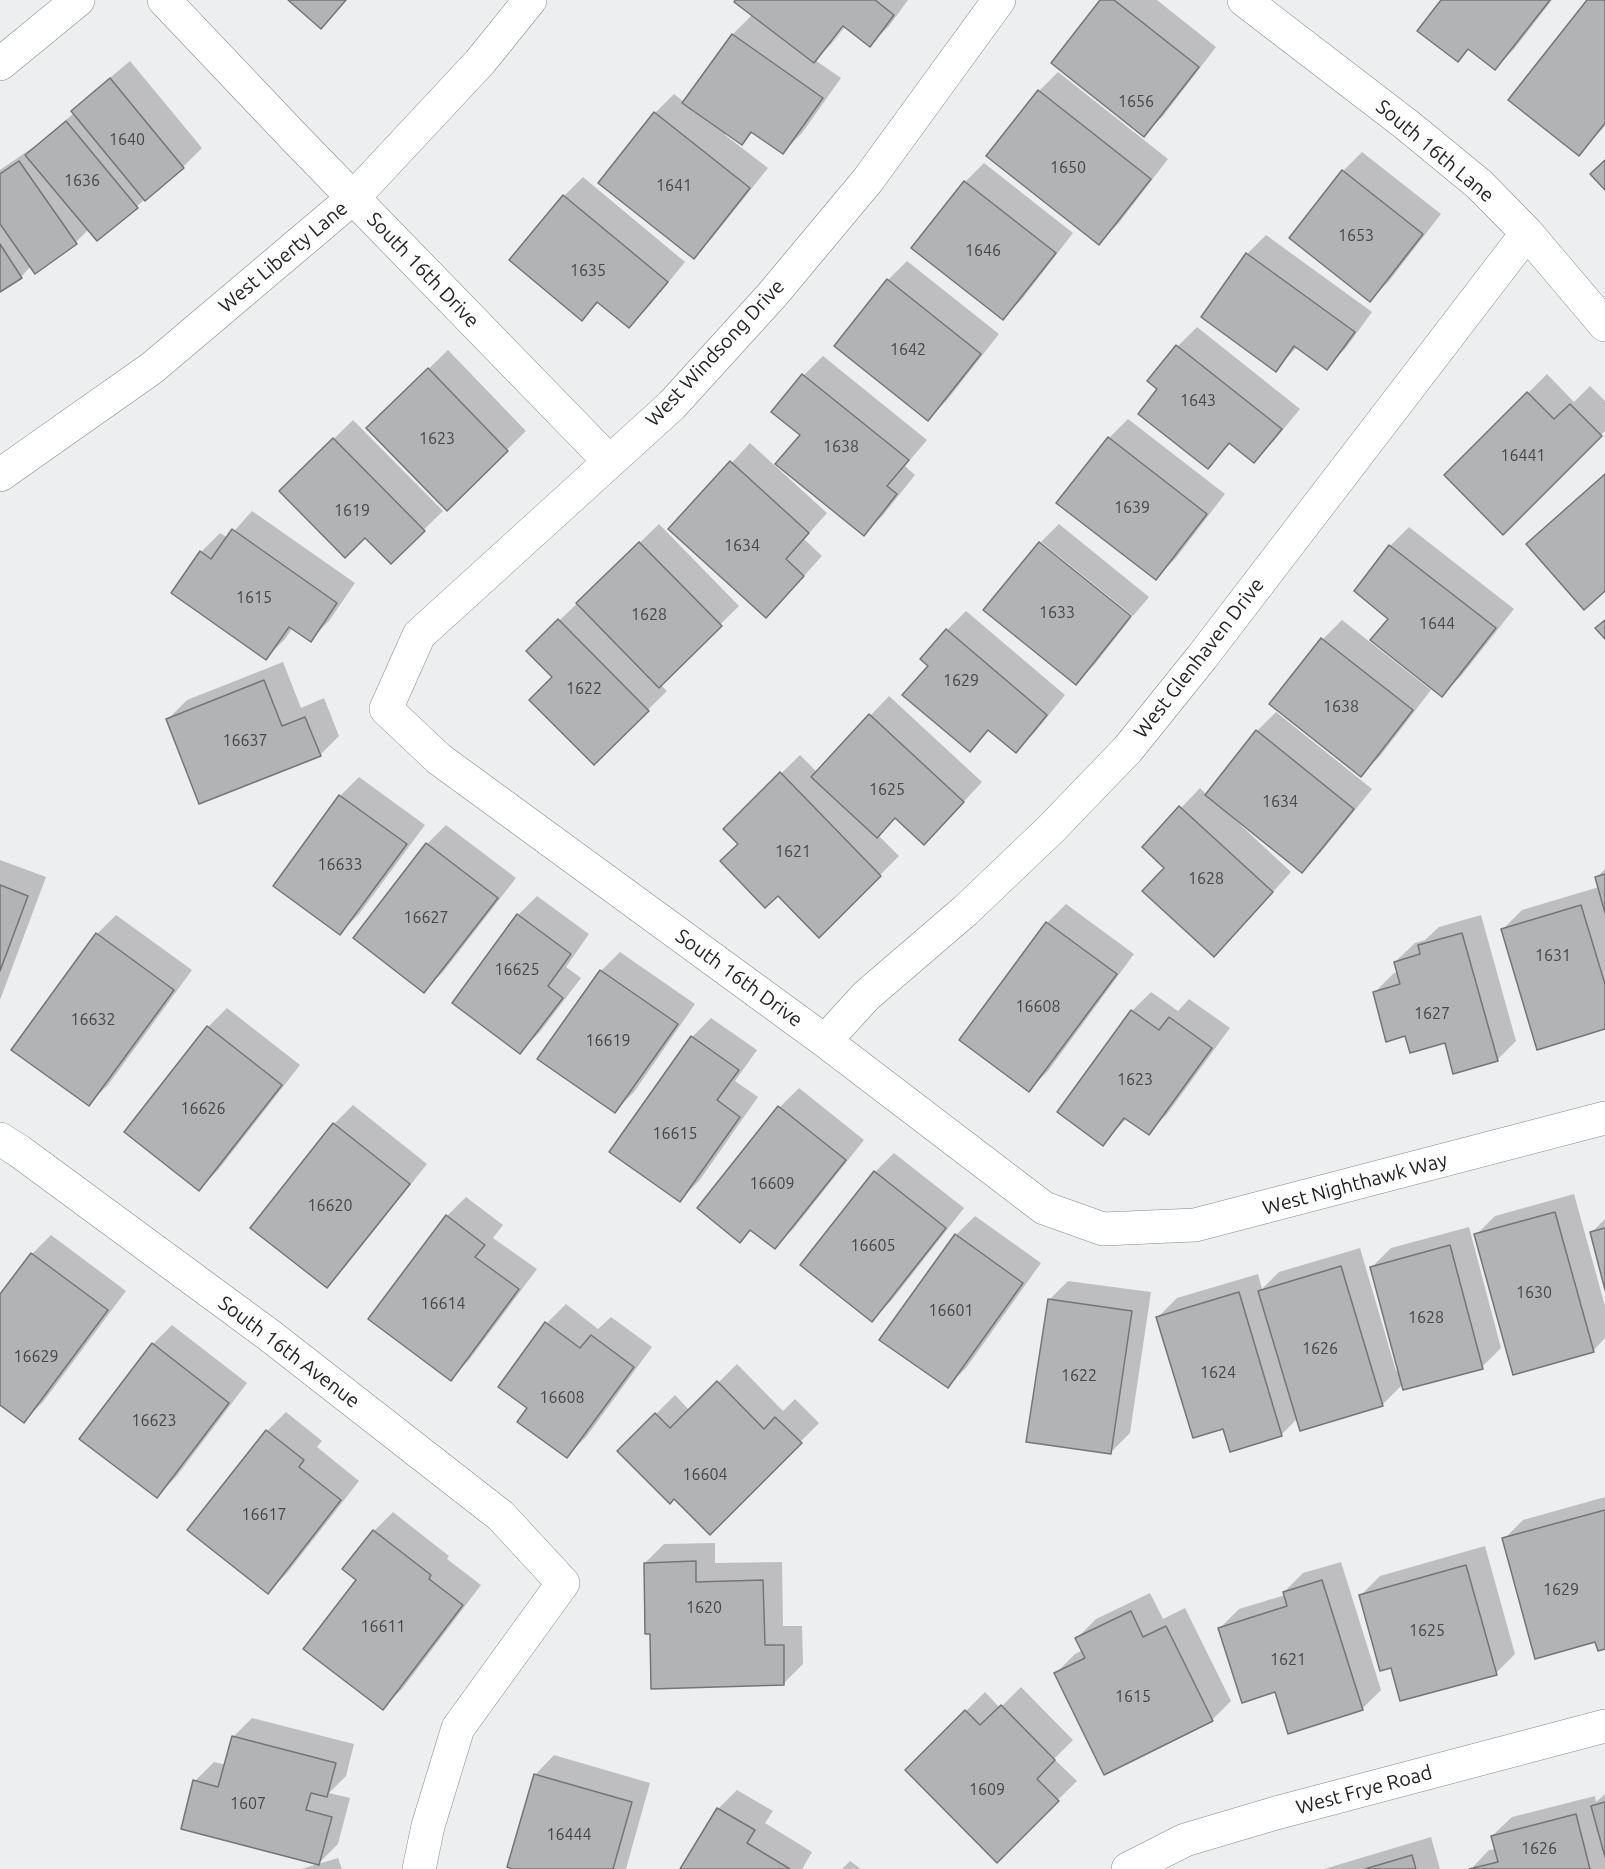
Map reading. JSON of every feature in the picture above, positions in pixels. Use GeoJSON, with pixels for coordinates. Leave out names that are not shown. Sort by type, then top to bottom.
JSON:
{"type":"FeatureCollection","features":[{"type":"Feature","properties":{"kind":"street"},"geometry":{"type":"LineString","coordinates":[[0,63],[78,0]]}},
{"type":"Feature","properties":{"kind":"street","name":"South 16th Drive"},"geometry":{"type":"LineString","coordinates":[[164,0],[609,461]]}},
{"type":"Feature","properties":{"kind":"street","name":"West Liberty Lane"},"geometry":{"type":"LineString","coordinates":[[0,475],[152,368],[353,198],[480,62],[530,0]]}},
{"type":"Feature","properties":{"kind":"street","name":"West Windsong Drive"},"geometry":{"type":"LineString","coordinates":[[386,709],[419,635],[672,405],[772,295],[868,180],[999,0]]}},
{"type":"Feature","properties":{"kind":"street","name":"South 16th Lane"},"geometry":{"type":"LineString","coordinates":[[1244,0],[1416,132],[1480,185],[1527,233],[1605,325]]}},
{"type":"Feature","properties":{"kind":"street","name":"West Glenhaven Drive"},"geometry":{"type":"LineString","coordinates":[[825,1041],[866,996],[966,910],[1051,829],[1128,749],[1202,657],[1527,233]]}},
{"type":"Feature","properties":{"kind":"street","name":"South 16th Drive"},"geometry":{"type":"LineString","coordinates":[[386,709],[439,759],[825,1041],[1044,1208],[1102,1229]]}},
{"type":"Feature","properties":{"kind":"street","name":"West Nighthawk Way"},"geometry":{"type":"LineString","coordinates":[[1102,1229],[1195,1225],[1605,1118]]}},
{"type":"Feature","properties":{"kind":"street","name":"South 16th Avenue"},"geometry":{"type":"LineString","coordinates":[[0,1139],[269,1335],[501,1516],[563,1583],[458,1728],[428,1826],[419,1869]]}},
{"type":"Feature","properties":{"kind":"street","name":"West Frye Road"},"geometry":{"type":"LineString","coordinates":[[1128,1869],[1185,1840],[1276,1813],[1605,1726]]}},
{"type":"Feature","properties":{"kind":"building"},"geometry":{"type":"Polygon","coordinates":[[[288,0],[346,0],[321,29],[288,0]]]}},
{"type":"Feature","properties":{"kind":"building"},"geometry":{"type":"Polygon","coordinates":[[[735,0],[875,0],[894,15],[870,47],[843,26],[814,63],[734,2],[735,0]]]}},
{"type":"Feature","properties":{"kind":"building"},"geometry":{"type":"Polygon","coordinates":[[[1100,0],[1114,0],[1199,67],[1144,137],[1051,63],[1100,0]]]}},
{"type":"Feature","properties":{"kind":"building"},"geometry":{"type":"Polygon","coordinates":[[[1441,0],[1550,0],[1495,70],[1468,49],[1458,62],[1417,31],[1441,0]]]}},
{"type":"Feature","properties":{"kind":"building"},"geometry":{"type":"Polygon","coordinates":[[[1587,0],[1605,0],[1605,123],[1579,156],[1508,100],[1587,0]]]}},
{"type":"Feature","properties":{"kind":"building"},"geometry":{"type":"Polygon","coordinates":[[[732,34],[823,98],[783,154],[751,132],[742,145],[682,103],[732,34]]]}},
{"type":"Feature","properties":{"kind":"building"},"geometry":{"type":"Polygon","coordinates":[[[110,78],[184,168],[145,201],[71,111],[110,78]]]}},
{"type":"Feature","properties":{"kind":"building"},"geometry":{"type":"Polygon","coordinates":[[[1038,90],[1151,179],[1099,245],[986,156],[1038,90]]]}},
{"type":"Feature","properties":{"kind":"building"},"geometry":{"type":"Polygon","coordinates":[[[654,112],[750,188],[694,259],[598,183],[654,112]]]}},
{"type":"Feature","properties":{"kind":"building"},"geometry":{"type":"Polygon","coordinates":[[[66,121],[138,208],[97,241],[25,155],[66,121]]]}},
{"type":"Feature","properties":{"kind":"building"},"geometry":{"type":"Polygon","coordinates":[[[1605,160],[1605,190],[1590,174],[1605,160]]]}},
{"type":"Feature","properties":{"kind":"building"},"geometry":{"type":"Polygon","coordinates":[[[19,161],[77,244],[35,274],[0,224],[0,174],[19,161]]]}},
{"type":"Feature","properties":{"kind":"building"},"geometry":{"type":"Polygon","coordinates":[[[1342,170],[1423,234],[1370,302],[1289,238],[1342,170]]]}},
{"type":"Feature","properties":{"kind":"building"},"geometry":{"type":"Polygon","coordinates":[[[964,181],[1056,253],[1003,320],[911,248],[964,181]]]}},
{"type":"Feature","properties":{"kind":"building"},"geometry":{"type":"Polygon","coordinates":[[[563,195],[668,282],[629,328],[597,302],[582,321],[509,260],[563,195]]]}},
{"type":"Feature","properties":{"kind":"building"},"geometry":{"type":"Polygon","coordinates":[[[0,244],[22,278],[0,292],[0,244]]]}},
{"type":"Feature","properties":{"kind":"building"},"geometry":{"type":"Polygon","coordinates":[[[1246,253],[1355,332],[1327,370],[1294,346],[1276,372],[1201,317],[1246,253]]]}},
{"type":"Feature","properties":{"kind":"building"},"geometry":{"type":"Polygon","coordinates":[[[887,279],[981,354],[928,421],[834,346],[887,279]]]}},
{"type":"Feature","properties":{"kind":"building"},"geometry":{"type":"Polygon","coordinates":[[[1176,345],[1282,429],[1254,463],[1229,443],[1208,469],[1138,414],[1157,389],[1147,381],[1176,345]]]}},
{"type":"Feature","properties":{"kind":"building"},"geometry":{"type":"Polygon","coordinates":[[[428,368],[508,451],[447,511],[366,428],[428,368]]]}},
{"type":"Feature","properties":{"kind":"building"},"geometry":{"type":"Polygon","coordinates":[[[802,374],[909,460],[887,486],[897,494],[864,536],[775,464],[800,435],[771,412],[802,374]]]}},
{"type":"Feature","properties":{"kind":"building"},"geometry":{"type":"Polygon","coordinates":[[[1527,392],[1554,419],[1570,404],[1602,436],[1503,535],[1444,475],[1527,392]]]}},
{"type":"Feature","properties":{"kind":"building"},"geometry":{"type":"Polygon","coordinates":[[[1108,437],[1207,514],[1156,580],[1056,503],[1108,437]]]}},
{"type":"Feature","properties":{"kind":"building"},"geometry":{"type":"Polygon","coordinates":[[[333,438],[425,531],[391,564],[365,538],[345,558],[279,491],[333,438]]]}},
{"type":"Feature","properties":{"kind":"building"},"geometry":{"type":"Polygon","coordinates":[[[730,461],[809,533],[786,559],[804,576],[766,618],[668,529],[730,461]]]}},
{"type":"Feature","properties":{"kind":"building"},"geometry":{"type":"Polygon","coordinates":[[[1605,474],[1605,591],[1584,610],[1526,544],[1605,474]]]}},
{"type":"Feature","properties":{"kind":"building"},"geometry":{"type":"Polygon","coordinates":[[[232,529],[337,603],[311,642],[289,627],[266,660],[171,593],[200,551],[211,559],[232,529]]]}},
{"type":"Feature","properties":{"kind":"building"},"geometry":{"type":"Polygon","coordinates":[[[639,542],[722,626],[659,688],[576,603],[639,542]]]}},
{"type":"Feature","properties":{"kind":"building"},"geometry":{"type":"Polygon","coordinates":[[[1039,542],[1131,616],[1076,685],[983,610],[1039,542]]]}},
{"type":"Feature","properties":{"kind":"building"},"geometry":{"type":"Polygon","coordinates":[[[1389,545],[1496,628],[1442,697],[1370,640],[1388,619],[1354,591],[1389,545]]]}},
{"type":"Feature","properties":{"kind":"building"},"geometry":{"type":"Polygon","coordinates":[[[558,619],[649,711],[594,765],[529,700],[552,677],[526,651],[558,619]]]}},
{"type":"Feature","properties":{"kind":"building"},"geometry":{"type":"Polygon","coordinates":[[[1605,620],[1605,639],[1595,628],[1605,620]]]}},
{"type":"Feature","properties":{"kind":"building"},"geometry":{"type":"Polygon","coordinates":[[[946,629],[1047,715],[1016,753],[988,730],[970,752],[902,695],[928,666],[920,659],[946,629]]]}},
{"type":"Feature","properties":{"kind":"building"},"geometry":{"type":"Polygon","coordinates":[[[1321,638],[1413,710],[1361,777],[1269,704],[1321,638]]]}},
{"type":"Feature","properties":{"kind":"building"},"geometry":{"type":"Polygon","coordinates":[[[264,680],[282,726],[305,717],[321,756],[199,804],[166,719],[264,680]]]}},
{"type":"Feature","properties":{"kind":"building"},"geometry":{"type":"Polygon","coordinates":[[[869,714],[964,802],[924,845],[895,818],[877,838],[811,777],[869,714]]]}},
{"type":"Feature","properties":{"kind":"building"},"geometry":{"type":"Polygon","coordinates":[[[1256,730],[1354,809],[1302,873],[1205,795],[1256,730]]]}},
{"type":"Feature","properties":{"kind":"building"},"geometry":{"type":"Polygon","coordinates":[[[780,772],[881,876],[819,938],[778,896],[765,908],[720,861],[738,844],[723,829],[780,772]]]}},
{"type":"Feature","properties":{"kind":"building"},"geometry":{"type":"Polygon","coordinates":[[[339,795],[407,844],[340,935],[273,886],[339,795]]]}},
{"type":"Feature","properties":{"kind":"building"},"geometry":{"type":"Polygon","coordinates":[[[1179,806],[1273,892],[1214,957],[1142,891],[1164,868],[1142,847],[1179,806]]]}},
{"type":"Feature","properties":{"kind":"building"},"geometry":{"type":"Polygon","coordinates":[[[426,843],[498,898],[424,993],[353,938],[426,843]]]}},
{"type":"Feature","properties":{"kind":"building"},"geometry":{"type":"Polygon","coordinates":[[[1605,874],[1605,913],[1595,877],[1605,874]]]}},
{"type":"Feature","properties":{"kind":"building"},"geometry":{"type":"Polygon","coordinates":[[[0,885],[28,896],[0,971],[0,885]]]}},
{"type":"Feature","properties":{"kind":"building"},"geometry":{"type":"Polygon","coordinates":[[[1581,905],[1605,984],[1605,1029],[1537,1050],[1501,929],[1581,905]]]}},
{"type":"Feature","properties":{"kind":"building"},"geometry":{"type":"Polygon","coordinates":[[[517,914],[571,954],[548,986],[563,998],[520,1054],[452,1003],[517,914]]]}},
{"type":"Feature","properties":{"kind":"building"},"geometry":{"type":"Polygon","coordinates":[[[1046,922],[1117,974],[1029,1092],[959,1040],[1046,922]]]}},
{"type":"Feature","properties":{"kind":"building"},"geometry":{"type":"Polygon","coordinates":[[[96,933],[174,990],[89,1106],[11,1050],[96,933]]]}},
{"type":"Feature","properties":{"kind":"building"},"geometry":{"type":"Polygon","coordinates":[[[1462,933],[1498,1061],[1453,1074],[1445,1043],[1410,1053],[1405,1036],[1386,1042],[1373,992],[1400,984],[1394,962],[1420,954],[1418,945],[1462,933]]]}},
{"type":"Feature","properties":{"kind":"building"},"geometry":{"type":"Polygon","coordinates":[[[600,970],[678,1024],[615,1113],[537,1059],[600,970]]]}},
{"type":"Feature","properties":{"kind":"building"},"geometry":{"type":"Polygon","coordinates":[[[1131,1010],[1159,1030],[1169,1017],[1212,1048],[1149,1135],[1124,1118],[1103,1146],[1057,1112],[1131,1010]]]}},
{"type":"Feature","properties":{"kind":"building"},"geometry":{"type":"Polygon","coordinates":[[[207,1026],[282,1085],[199,1191],[124,1132],[207,1026]]]}},
{"type":"Feature","properties":{"kind":"building"},"geometry":{"type":"Polygon","coordinates":[[[691,1036],[739,1070],[717,1100],[740,1117],[680,1202],[609,1152],[691,1036]]]}},
{"type":"Feature","properties":{"kind":"building"},"geometry":{"type":"Polygon","coordinates":[[[778,1106],[846,1160],[775,1249],[750,1230],[740,1243],[697,1208],[778,1106]]]}},
{"type":"Feature","properties":{"kind":"building"},"geometry":{"type":"Polygon","coordinates":[[[333,1123],[410,1184],[327,1288],[250,1228],[333,1123]]]}},
{"type":"Feature","properties":{"kind":"building"},"geometry":{"type":"Polygon","coordinates":[[[874,1171],[946,1228],[872,1322],[800,1265],[874,1171]]]}},
{"type":"Feature","properties":{"kind":"building"},"geometry":{"type":"Polygon","coordinates":[[[1555,1212],[1594,1352],[1513,1375],[1474,1234],[1555,1212]]]}},
{"type":"Feature","properties":{"kind":"building"},"geometry":{"type":"Polygon","coordinates":[[[446,1215],[485,1245],[475,1257],[519,1289],[451,1381],[368,1319],[446,1215]]]}},
{"type":"Feature","properties":{"kind":"building"},"geometry":{"type":"Polygon","coordinates":[[[1605,1228],[1605,1290],[1590,1232],[1605,1228]]]}},
{"type":"Feature","properties":{"kind":"building"},"geometry":{"type":"Polygon","coordinates":[[[955,1234],[1023,1283],[948,1388],[879,1340],[955,1234]]]}},
{"type":"Feature","properties":{"kind":"building"},"geometry":{"type":"Polygon","coordinates":[[[1450,1245],[1483,1369],[1403,1390],[1370,1267],[1450,1245]]]}},
{"type":"Feature","properties":{"kind":"building"},"geometry":{"type":"Polygon","coordinates":[[[31,1253],[108,1310],[24,1423],[0,1405],[0,1294],[31,1253]]]}},
{"type":"Feature","properties":{"kind":"building"},"geometry":{"type":"Polygon","coordinates":[[[1341,1266],[1383,1406],[1300,1431],[1258,1291],[1341,1266]]]}},
{"type":"Feature","properties":{"kind":"building"},"geometry":{"type":"Polygon","coordinates":[[[1239,1292],[1282,1436],[1230,1452],[1223,1429],[1193,1438],[1156,1317],[1239,1292]]]}},
{"type":"Feature","properties":{"kind":"building"},"geometry":{"type":"Polygon","coordinates":[[[1048,1299],[1132,1311],[1111,1454],[1026,1442],[1048,1299]]]}},
{"type":"Feature","properties":{"kind":"building"},"geometry":{"type":"Polygon","coordinates":[[[545,1322],[580,1348],[591,1335],[634,1367],[567,1458],[517,1422],[527,1408],[498,1387],[545,1322]]]}},
{"type":"Feature","properties":{"kind":"building"},"geometry":{"type":"Polygon","coordinates":[[[152,1343],[229,1403],[157,1498],[79,1439],[152,1343]]]}},
{"type":"Feature","properties":{"kind":"building"},"geometry":{"type":"Polygon","coordinates":[[[717,1381],[764,1429],[775,1417],[802,1443],[710,1535],[674,1499],[670,1504],[617,1451],[655,1413],[670,1428],[717,1381]]]}},
{"type":"Feature","properties":{"kind":"building"},"geometry":{"type":"Polygon","coordinates":[[[266,1430],[304,1460],[299,1467],[341,1500],[268,1594],[187,1530],[266,1430]]]}},
{"type":"Feature","properties":{"kind":"building"},"geometry":{"type":"Polygon","coordinates":[[[1605,1510],[1605,1649],[1598,1651],[1595,1642],[1535,1659],[1502,1538],[1605,1510]]]}},
{"type":"Feature","properties":{"kind":"building"},"geometry":{"type":"Polygon","coordinates":[[[373,1530],[431,1575],[429,1579],[463,1605],[383,1710],[303,1649],[356,1580],[342,1569],[373,1530]]]}},
{"type":"Feature","properties":{"kind":"building"},"geometry":{"type":"Polygon","coordinates":[[[696,1561],[696,1582],[763,1580],[765,1645],[784,1645],[784,1685],[651,1689],[650,1634],[645,1634],[644,1563],[696,1561]]]}},
{"type":"Feature","properties":{"kind":"building"},"geometry":{"type":"Polygon","coordinates":[[[1466,1565],[1497,1675],[1400,1701],[1391,1668],[1380,1671],[1359,1595],[1466,1565]]]}},
{"type":"Feature","properties":{"kind":"building"},"geometry":{"type":"Polygon","coordinates":[[[1322,1580],[1363,1710],[1288,1734],[1275,1692],[1242,1703],[1218,1628],[1287,1606],[1283,1592],[1322,1580]]]}},
{"type":"Feature","properties":{"kind":"building"},"geometry":{"type":"Polygon","coordinates":[[[1131,1611],[1143,1637],[1166,1626],[1213,1721],[1104,1775],[1054,1673],[1085,1658],[1075,1638],[1131,1611]]]}},
{"type":"Feature","properties":{"kind":"building"},"geometry":{"type":"Polygon","coordinates":[[[1001,1705],[1055,1760],[1037,1779],[1059,1801],[997,1863],[905,1770],[965,1710],[980,1725],[1001,1705]]]}},
{"type":"Feature","properties":{"kind":"building"},"geometry":{"type":"Polygon","coordinates":[[[232,1736],[336,1763],[327,1797],[311,1793],[306,1810],[332,1817],[319,1865],[181,1829],[193,1780],[218,1787],[232,1736]]]}},
{"type":"Feature","properties":{"kind":"building"},"geometry":{"type":"Polygon","coordinates":[[[534,1774],[632,1802],[613,1869],[512,1869],[507,1867],[534,1774]]]}},
{"type":"Feature","properties":{"kind":"building"},"geometry":{"type":"Polygon","coordinates":[[[1605,1802],[1605,1857],[1591,1806],[1605,1802]]]}},
{"type":"Feature","properties":{"kind":"building"},"geometry":{"type":"Polygon","coordinates":[[[717,1808],[755,1830],[747,1843],[790,1869],[680,1869],[717,1808]]]}},
{"type":"Feature","properties":{"kind":"building"},"geometry":{"type":"Polygon","coordinates":[[[1576,1814],[1590,1869],[1469,1869],[1498,1862],[1491,1836],[1576,1814]]]}},
{"type":"Feature","properties":{"kind":"building"},"geometry":{"type":"Polygon","coordinates":[[[1412,1855],[1416,1869],[1365,1869],[1412,1855]]]}}]}
